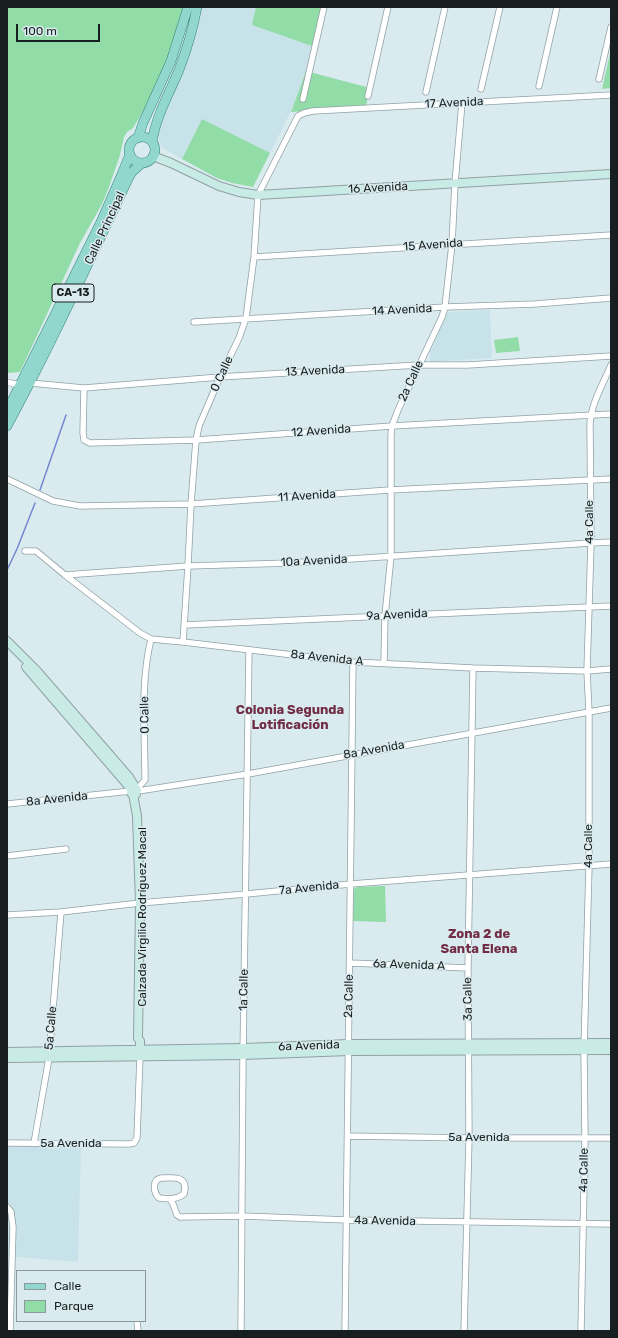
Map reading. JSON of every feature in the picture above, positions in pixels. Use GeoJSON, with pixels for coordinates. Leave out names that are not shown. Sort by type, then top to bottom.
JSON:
{"type":"FeatureCollection","features":[{"type":"Feature","properties":{"kind":"main road","name":"CA-13"},"geometry":{"type":"LineString","coordinates":[[130,154],[130,144],[138,138],[143,123],[172,61],[188,7]]}},
{"type":"Feature","properties":{"kind":"main road"},"geometry":{"type":"LineString","coordinates":[[153,156],[154,149],[152,142],[154,127],[186,51],[192,32],[197,7]]}},
{"type":"Feature","properties":{"kind":"main road"},"geometry":{"type":"LineString","coordinates":[[138,138],[146,138],[152,142]]}},
{"type":"Feature","properties":{"kind":"main road"},"geometry":{"type":"LineString","coordinates":[[130,154],[134,160],[142,163]]}},
{"type":"Feature","properties":{"kind":"main road","name":"Calle Principal"},"geometry":{"type":"LineString","coordinates":[[7,411],[100,222],[130,154]]}},
{"type":"Feature","properties":{"kind":"main road","name":"CA-13"},"geometry":{"type":"LineString","coordinates":[[142,163],[148,161],[153,156]]}},
{"type":"Feature","properties":{"kind":"main road","name":"Calle Principal"},"geometry":{"type":"LineString","coordinates":[[7,426],[30,383],[129,177],[132,172],[142,163]]}},
{"type":"Feature","properties":{"kind":"street"},"geometry":{"type":"LineString","coordinates":[[303,99],[324,7]]}},
{"type":"Feature","properties":{"kind":"street"},"geometry":{"type":"LineString","coordinates":[[368,96],[388,7]]}},
{"type":"Feature","properties":{"kind":"street"},"geometry":{"type":"LineString","coordinates":[[426,92],[445,7]]}},
{"type":"Feature","properties":{"kind":"street"},"geometry":{"type":"LineString","coordinates":[[481,89],[500,7]]}},
{"type":"Feature","properties":{"kind":"street"},"geometry":{"type":"LineString","coordinates":[[539,86],[557,7]]}},
{"type":"Feature","properties":{"kind":"street"},"geometry":{"type":"LineString","coordinates":[[600,79],[611,27]]}},
{"type":"Feature","properties":{"kind":"street","name":"17 Avenida"},"geometry":{"type":"LineString","coordinates":[[298,116],[313,111],[611,95]]}},
{"type":"Feature","properties":{"kind":"street","name":"2a Calle"},"geometry":{"type":"LineString","coordinates":[[384,662],[385,616],[391,556],[390,490],[392,426],[418,366],[442,317],[445,307],[452,244],[455,184],[462,103]]}},
{"type":"Feature","properties":{"kind":"street","name":"0 Calle"},"geometry":{"type":"LineString","coordinates":[[183,642],[190,504],[196,440],[199,426],[239,338],[246,318],[254,257],[258,195],[298,116]]}},
{"type":"Feature","properties":{"kind":"street","name":"16 Avenida"},"geometry":{"type":"LineString","coordinates":[[153,156],[219,186],[239,192],[258,195],[611,174]]}},
{"type":"Feature","properties":{"kind":"street","name":"15 Avenida"},"geometry":{"type":"LineString","coordinates":[[254,257],[611,235]]}},
{"type":"Feature","properties":{"kind":"street","name":"14 Avenida"},"geometry":{"type":"LineString","coordinates":[[194,322],[445,307],[535,304],[611,298]]}},
{"type":"Feature","properties":{"kind":"street","name":"13 Avenida"},"geometry":{"type":"LineString","coordinates":[[7,382],[14,384],[30,383],[84,388],[220,377],[418,366],[468,365],[611,356]]}},
{"type":"Feature","properties":{"kind":"street","name":"4a Calle"},"geometry":{"type":"LineString","coordinates":[[581,1331],[585,1138],[584,1046],[589,866],[589,712],[587,670],[591,543],[590,415],[611,365]]}},
{"type":"Feature","properties":{"kind":"street","name":"12 Avenida"},"geometry":{"type":"LineString","coordinates":[[84,388],[82,433],[84,440],[90,443],[196,440],[392,426],[611,414]]}},
{"type":"Feature","properties":{"kind":"street","name":"11 Avenida"},"geometry":{"type":"LineString","coordinates":[[7,479],[53,501],[80,506],[190,504],[390,490],[611,479]]}},
{"type":"Feature","properties":{"kind":"street","name":"10a Avenida"},"geometry":{"type":"LineString","coordinates":[[65,575],[188,566],[290,563],[611,542]]}},
{"type":"Feature","properties":{"kind":"street"},"geometry":{"type":"LineString","coordinates":[[25,551],[36,551],[65,575]]}},
{"type":"Feature","properties":{"kind":"street","name":"8a Avenida A"},"geometry":{"type":"LineString","coordinates":[[65,575],[140,633],[151,639],[353,662],[384,662],[473,668],[611,669]]}},
{"type":"Feature","properties":{"kind":"street","name":"9a Avenida"},"geometry":{"type":"LineString","coordinates":[[184,625],[611,606]]}},
{"type":"Feature","properties":{"kind":"street","name":"0 Calle"},"geometry":{"type":"LineString","coordinates":[[135,791],[145,780],[144,687],[147,654],[151,639]]}},
{"type":"Feature","properties":{"kind":"street","name":"Calzada Virgilio Rodríguez Macal"},"geometry":{"type":"LineString","coordinates":[[7,640],[37,671],[133,782],[137,816],[142,903],[142,1038],[140,1049],[137,1138],[134,1142]]}},
{"type":"Feature","properties":{"kind":"street"},"geometry":{"type":"LineString","coordinates":[[7,648],[31,673],[135,791]]}},
{"type":"Feature","properties":{"kind":"street","name":"1a Calle"},"geometry":{"type":"LineString","coordinates":[[241,1331],[243,1052],[250,650]]}},
{"type":"Feature","properties":{"kind":"street","name":"2a Calle"},"geometry":{"type":"LineString","coordinates":[[345,1331],[353,662]]}},
{"type":"Feature","properties":{"kind":"street","name":"3a Calle"},"geometry":{"type":"LineString","coordinates":[[464,1331],[469,1138],[468,968],[473,668]]}},
{"type":"Feature","properties":{"kind":"street","name":"8a Avenida"},"geometry":{"type":"LineString","coordinates":[[7,804],[135,791],[248,774],[611,708]]}},
{"type":"Feature","properties":{"kind":"street"},"geometry":{"type":"LineString","coordinates":[[7,856],[66,849]]}},
{"type":"Feature","properties":{"kind":"street","name":"7a Avenida"},"geometry":{"type":"LineString","coordinates":[[7,915],[61,912],[351,884],[611,864]]}},
{"type":"Feature","properties":{"kind":"street","name":"5a Calle"},"geometry":{"type":"LineString","coordinates":[[34,1143],[49,1054],[61,912]]}},
{"type":"Feature","properties":{"kind":"street","name":"6a Avenida A"},"geometry":{"type":"LineString","coordinates":[[350,963],[468,968]]}},
{"type":"Feature","properties":{"kind":"street","name":"6a Avenida"},"geometry":{"type":"LineString","coordinates":[[7,1058],[140,1049],[243,1052],[349,1048],[584,1046],[611,1043]]}},
{"type":"Feature","properties":{"kind":"street","name":"6a Avenida"},"geometry":{"type":"LineString","coordinates":[[584,1046],[611,1050]]}},
{"type":"Feature","properties":{"kind":"street","name":"6a Avenida"},"geometry":{"type":"LineString","coordinates":[[7,1052],[49,1054]]}},
{"type":"Feature","properties":{"kind":"street","name":"5a Avenida"},"geometry":{"type":"LineString","coordinates":[[348,1136],[611,1138]]}},
{"type":"Feature","properties":{"kind":"street","name":"5a Avenida"},"geometry":{"type":"LineString","coordinates":[[7,1143],[129,1144],[134,1142]]}},
{"type":"Feature","properties":{"kind":"street"},"geometry":{"type":"LineString","coordinates":[[178,1178],[183,1182],[185,1190],[184,1194],[170,1199],[159,1198],[155,1195],[154,1185],[156,1179],[178,1178]]}},
{"type":"Feature","properties":{"kind":"street","name":"4a Avenida"},"geometry":{"type":"LineString","coordinates":[[170,1199],[176,1215],[180,1217],[243,1216],[347,1220],[611,1224]]}},
{"type":"Feature","properties":{"kind":"street"},"geometry":{"type":"LineString","coordinates":[[7,1207],[11,1212],[13,1227],[14,1289],[10,1331]]}},
{"type":"Feature","properties":{"kind":"shaded area"},"geometry":{"type":"Polygon","coordinates":[[[198,7],[256,7],[253,25],[312,46],[306,71],[291,111],[270,153],[202,119],[182,159],[161,147],[158,138],[158,127],[198,7]]]}},
{"type":"Feature","properties":{"kind":"shaded area"},"geometry":{"type":"Polygon","coordinates":[[[490,310],[492,358],[430,362],[430,352],[448,312],[490,310]]]}},
{"type":"Feature","properties":{"kind":"shaded area"},"geometry":{"type":"Polygon","coordinates":[[[7,1145],[81,1146],[78,1262],[7,1256],[7,1145]]]}},
{"type":"Feature","properties":{"kind":"green space"},"geometry":{"type":"Polygon","coordinates":[[[7,7],[184,7],[171,53],[151,98],[133,128],[127,132],[124,137],[120,155],[102,204],[80,243],[20,372],[7,373],[7,7]]]}},
{"type":"Feature","properties":{"kind":"green space"},"geometry":{"type":"Polygon","coordinates":[[[256,7],[321,7],[312,46],[252,25],[256,7]]]}},
{"type":"Feature","properties":{"kind":"green space"},"geometry":{"type":"Polygon","coordinates":[[[611,49],[611,88],[602,89],[611,49]]]}},
{"type":"Feature","properties":{"kind":"green space"},"geometry":{"type":"Polygon","coordinates":[[[306,71],[370,88],[366,106],[291,112],[306,71]]]}},
{"type":"Feature","properties":{"kind":"green space"},"geometry":{"type":"Polygon","coordinates":[[[202,119],[270,153],[253,187],[232,183],[217,178],[182,159],[202,119]]]}},
{"type":"Feature","properties":{"kind":"green space"},"geometry":{"type":"Polygon","coordinates":[[[518,337],[520,351],[496,353],[494,340],[518,337]]]}},
{"type":"Feature","properties":{"kind":"green space"},"geometry":{"type":"Polygon","coordinates":[[[385,886],[386,922],[353,921],[354,889],[357,887],[385,886]]]}},
{"type":"Feature","properties":{"kind":"waterway"},"geometry":{"type":"LineString","coordinates":[[40,490],[66,415]]}},
{"type":"Feature","properties":{"kind":"waterway"},"geometry":{"type":"LineString","coordinates":[[7,570],[35,503]]}},
{"type":"Feature","properties":{"kind":"district","name":"Colonia Segunda Lotificación"},"geometry":{"type":"Point","coordinates":[290,718]}},
{"type":"Feature","properties":{"kind":"district","name":"Zona 2 de Santa Elena"},"geometry":{"type":"Point","coordinates":[479,942]}}]}
